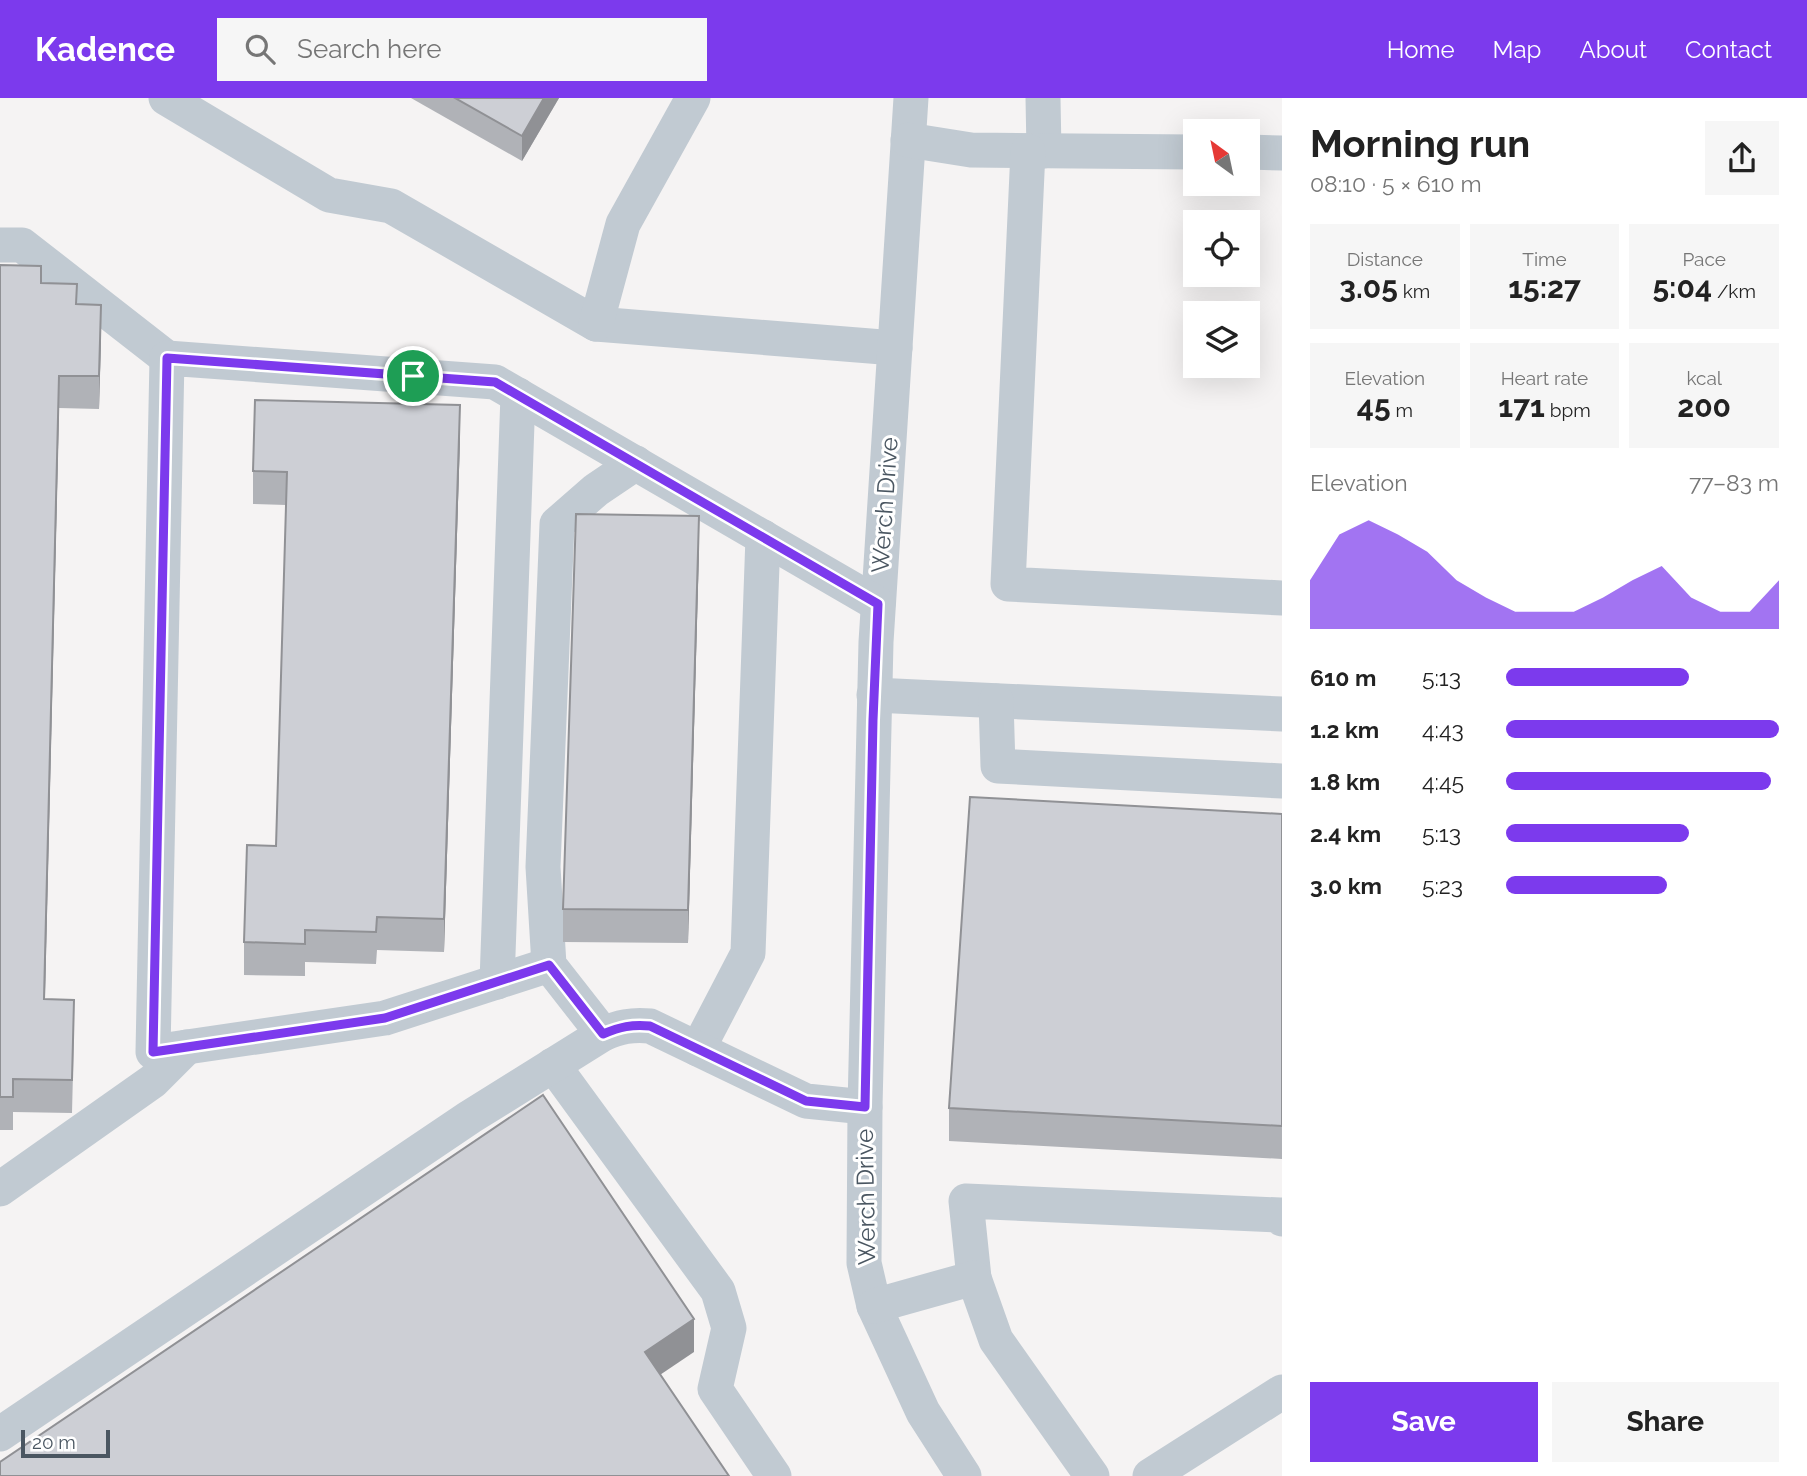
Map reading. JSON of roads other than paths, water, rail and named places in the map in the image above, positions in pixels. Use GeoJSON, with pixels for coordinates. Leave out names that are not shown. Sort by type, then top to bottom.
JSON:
{"type":"FeatureCollection","features":[{"type":"Feature","properties":{"kind":"street"},"geometry":{"type":"LineString","coordinates":[[166,98],[329,195],[391,206],[596,324],[895,348]]}},
{"type":"Feature","properties":{"kind":"street"},"geometry":{"type":"LineString","coordinates":[[596,324],[623,224],[693,98]]}},
{"type":"Feature","properties":{"kind":"street","name":"Werch Drive"},"geometry":{"type":"LineString","coordinates":[[911,98],[874,695],[864,1263],[874,1306],[923,1412],[964,1476]]}},
{"type":"Feature","properties":{"kind":"street"},"geometry":{"type":"LineString","coordinates":[[1043,98],[1036,151],[1008,584],[1282,598]]}},
{"type":"Feature","properties":{"kind":"street"},"geometry":{"type":"LineString","coordinates":[[908,140],[971,150],[1183,152]]}},
{"type":"Feature","properties":{"kind":"street"},"geometry":{"type":"LineString","coordinates":[[1260,152],[1282,153]]}},
{"type":"Feature","properties":{"kind":"street"},"geometry":{"type":"LineString","coordinates":[[0,245],[22,244],[167,358],[495,382],[878,604]]}},
{"type":"Feature","properties":{"kind":"street"},"geometry":{"type":"LineString","coordinates":[[167,358],[153,1052],[385,1018],[549,965]]}},
{"type":"Feature","properties":{"kind":"street"},"geometry":{"type":"LineString","coordinates":[[497,982],[518,395]]}},
{"type":"Feature","properties":{"kind":"street"},"geometry":{"type":"LineString","coordinates":[[603,1034],[549,965],[543,867],[557,524],[596,490],[636,463]]}},
{"type":"Feature","properties":{"kind":"street"},"geometry":{"type":"LineString","coordinates":[[698,1049],[748,953],[763,537]]}},
{"type":"Feature","properties":{"kind":"street"},"geometry":{"type":"LineString","coordinates":[[874,695],[1282,714]]}},
{"type":"Feature","properties":{"kind":"street"},"geometry":{"type":"LineString","coordinates":[[996,701],[998,766],[1282,781]]}},
{"type":"Feature","properties":{"kind":"street"},"geometry":{"type":"LineString","coordinates":[[0,1434],[470,1117],[618,1027],[634,1024],[650,1026],[806,1101],[865,1107]]}},
{"type":"Feature","properties":{"kind":"street"},"geometry":{"type":"LineString","coordinates":[[0,1189],[153,1082],[187,1047]]}},
{"type":"Feature","properties":{"kind":"street"},"geometry":{"type":"LineString","coordinates":[[553,1065],[718,1291],[729,1328],[715,1389],[774,1476]]}},
{"type":"Feature","properties":{"kind":"street"},"geometry":{"type":"LineString","coordinates":[[1092,1476],[996,1340],[974,1278],[966,1201],[1280,1215],[1282,1219]]}},
{"type":"Feature","properties":{"kind":"street"},"geometry":{"type":"LineString","coordinates":[[874,1306],[974,1278]]}},
{"type":"Feature","properties":{"kind":"street"},"geometry":{"type":"LineString","coordinates":[[1150,1476],[1282,1392]]}}]}
